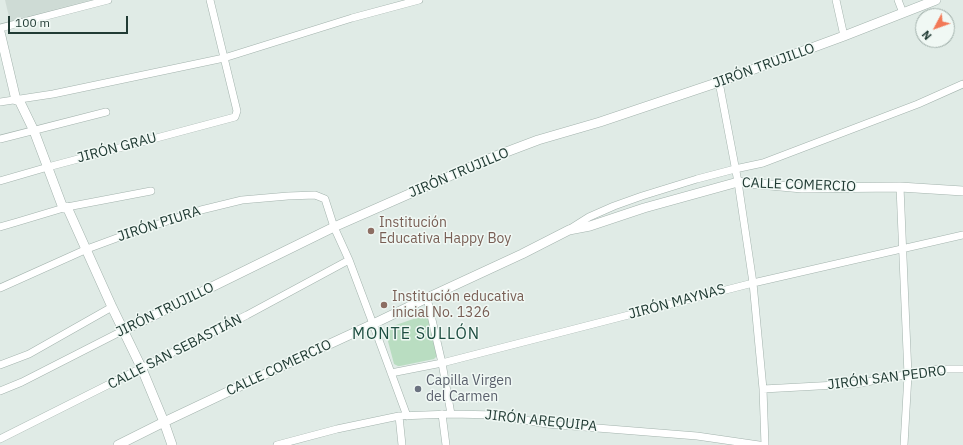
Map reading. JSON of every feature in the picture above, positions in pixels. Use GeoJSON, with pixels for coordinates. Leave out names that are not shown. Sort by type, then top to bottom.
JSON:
{"type":"FeatureCollection","features":[{"type":"Feature","properties":{"kind":"street"},"geometry":{"type":"LineString","coordinates":[[0,28],[108,0]]}},
{"type":"Feature","properties":{"kind":"street"},"geometry":{"type":"LineString","coordinates":[[210,0],[224,58]]}},
{"type":"Feature","properties":{"kind":"street"},"geometry":{"type":"LineString","coordinates":[[0,102],[53,94],[224,58],[352,18],[419,0]]}},
{"type":"Feature","properties":{"kind":"street"},"geometry":{"type":"LineString","coordinates":[[836,0],[844,36]]}},
{"type":"Feature","properties":{"kind":"street"},"geometry":{"type":"LineString","coordinates":[[898,0],[903,13]]}},
{"type":"Feature","properties":{"kind":"street","name":"JIRÓN TRUJILLO"},"geometry":{"type":"LineString","coordinates":[[0,391],[22,382],[334,227],[493,157],[525,145],[719,82],[936,0]]}},
{"type":"Feature","properties":{"kind":"street"},"geometry":{"type":"LineString","coordinates":[[0,32],[18,100],[34,131],[65,208],[87,249],[112,307],[142,368],[172,445]]}},
{"type":"Feature","properties":{"kind":"street","name":"JIRÓN GRAU"},"geometry":{"type":"LineString","coordinates":[[0,181],[235,117],[237,111],[224,58]]}},
{"type":"Feature","properties":{"kind":"street"},"geometry":{"type":"LineString","coordinates":[[719,82],[738,182],[752,283],[763,389],[766,445]]}},
{"type":"Feature","properties":{"kind":"street","name":"CALLE COMERCIO"},"geometry":{"type":"LineString","coordinates":[[118,445],[522,254],[569,230],[589,217],[614,206],[649,194],[735,169],[763,163],[918,104],[963,84]]}},
{"type":"Feature","properties":{"kind":"street"},"geometry":{"type":"LineString","coordinates":[[0,139],[106,112]]}},
{"type":"Feature","properties":{"kind":"street","name":"CALLE COMERCIO"},"geometry":{"type":"LineString","coordinates":[[569,230],[590,226],[644,208],[738,182],[802,188],[900,187],[963,191]]}},
{"type":"Feature","properties":{"kind":"street"},"geometry":{"type":"LineString","coordinates":[[900,187],[908,375],[904,445]]}},
{"type":"Feature","properties":{"kind":"street"},"geometry":{"type":"LineString","coordinates":[[0,227],[65,208],[151,191]]}},
{"type":"Feature","properties":{"kind":"street","name":"JIRÓN PIURA"},"geometry":{"type":"LineString","coordinates":[[0,288],[87,249],[125,235],[201,210],[242,200],[314,195],[325,199],[334,227]]}},
{"type":"Feature","properties":{"kind":"street"},"geometry":{"type":"LineString","coordinates":[[334,227],[349,260],[374,324],[407,416]]}},
{"type":"Feature","properties":{"kind":"street","name":"JIRÓN MAYNAS"},"geometry":{"type":"LineString","coordinates":[[391,373],[442,363],[752,283],[963,234]]}},
{"type":"Feature","properties":{"kind":"street","name":"CALLE SAN SEBASTIÁN"},"geometry":{"type":"LineString","coordinates":[[0,439],[247,315],[349,260]]}},
{"type":"Feature","properties":{"kind":"street"},"geometry":{"type":"LineString","coordinates":[[427,298],[452,414]]}},
{"type":"Feature","properties":{"kind":"street"},"geometry":{"type":"LineString","coordinates":[[0,365],[29,354],[112,307]]}},
{"type":"Feature","properties":{"kind":"street","name":"JIRÓN SAN PEDRO"},"geometry":{"type":"LineString","coordinates":[[763,389],[855,384],[938,369],[963,369]]}},
{"type":"Feature","properties":{"kind":"street"},"geometry":{"type":"LineString","coordinates":[[442,414],[446,445]]}},
{"type":"Feature","properties":{"kind":"street","name":"JIRÓN AREQUIPA"},"geometry":{"type":"LineString","coordinates":[[277,445],[337,429],[398,416],[452,414],[497,415],[546,424],[697,436],[759,445]]}},
{"type":"Feature","properties":{"kind":"street"},"geometry":{"type":"LineString","coordinates":[[398,416],[402,445]]}},
{"type":"Feature","properties":{"kind":"shaded area"},"geometry":{"type":"Polygon","coordinates":[[[5,0],[91,0],[10,21],[5,0]]]}},
{"type":"Feature","properties":{"kind":"green space"},"geometry":{"type":"Polygon","coordinates":[[[425,315],[428,316],[437,352],[436,357],[434,359],[400,366],[394,364],[385,330],[425,315]]]}},
{"type":"Feature","properties":{"kind":"place","name":"Institución Educativa Happy Boy"},"geometry":{"type":"Point","coordinates":[371,231]}},
{"type":"Feature","properties":{"kind":"place","name":"Institución educativa inicial No. 1326"},"geometry":{"type":"Point","coordinates":[384,305]}},
{"type":"Feature","properties":{"kind":"place","name":"Capilla Virgen del Carmen"},"geometry":{"type":"Point","coordinates":[418,389]}},
{"type":"Feature","properties":{"kind":"district","name":"MONTE SULLÓN"},"geometry":{"type":"Point","coordinates":[416,334]}}]}
